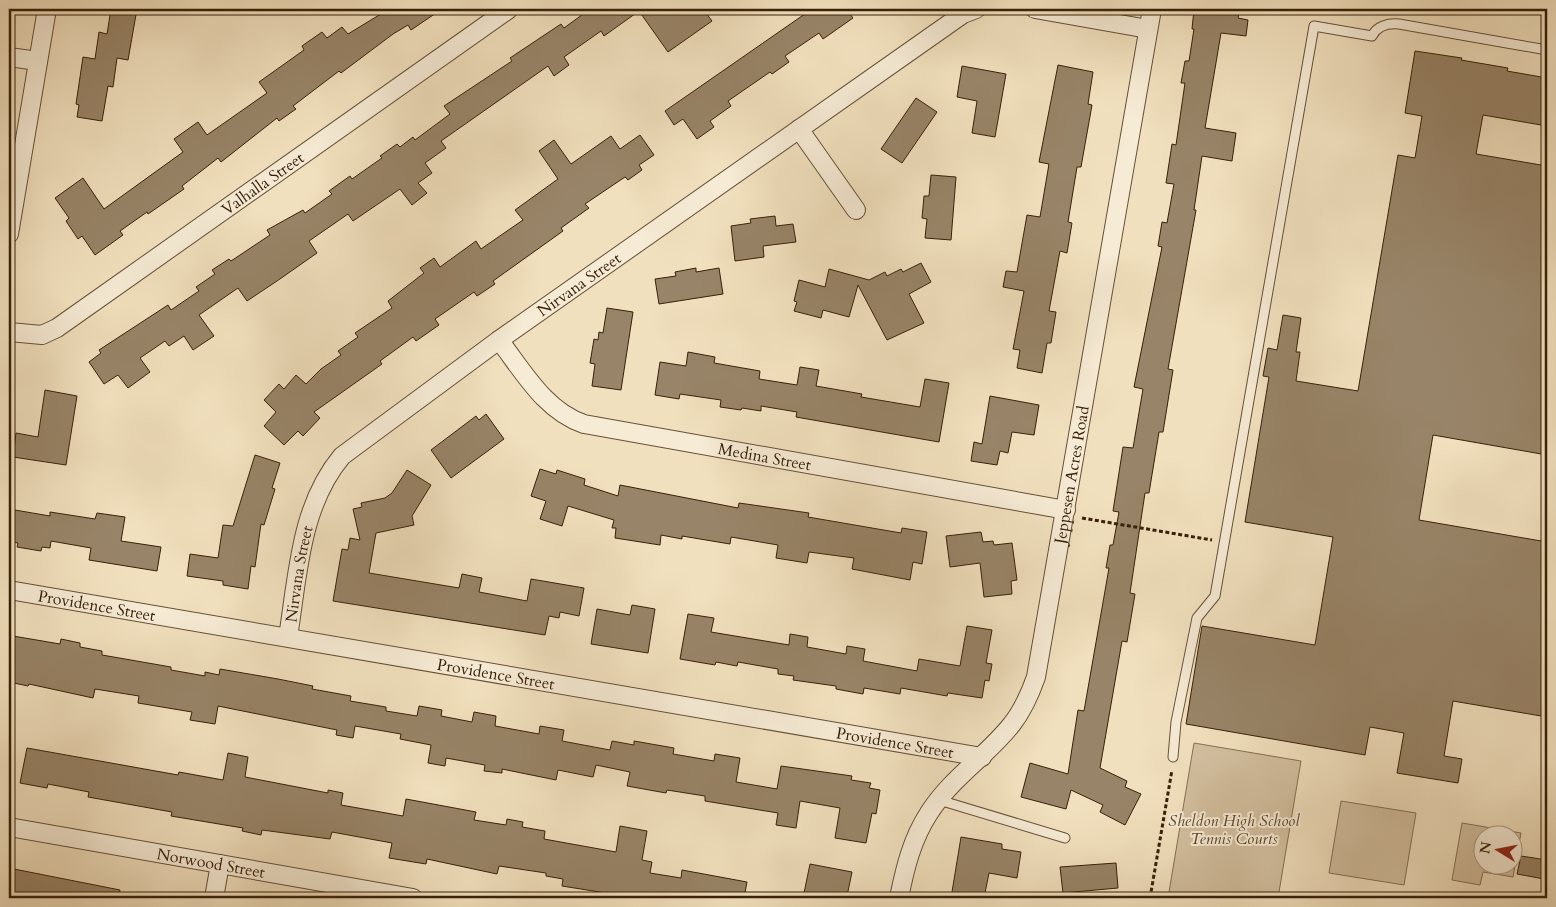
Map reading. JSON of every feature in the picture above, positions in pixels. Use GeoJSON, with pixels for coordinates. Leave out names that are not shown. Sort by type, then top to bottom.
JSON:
{"type":"FeatureCollection","features":[{"type":"Feature","properties":{"kind":"street"},"geometry":{"type":"LineString","coordinates":[[9,234],[47,9]]}},
{"type":"Feature","properties":{"kind":"street","name":"Valhalla Street"},"geometry":{"type":"LineString","coordinates":[[9,332],[42,335],[57,328],[509,9]]}},
{"type":"Feature","properties":{"kind":"street","name":"Nirvana Street"},"geometry":{"type":"LineString","coordinates":[[288,637],[305,534],[314,502],[328,474],[351,448],[499,340],[798,129],[963,14],[976,9]]}},
{"type":"Feature","properties":{"kind":"street"},"geometry":{"type":"LineString","coordinates":[[1035,9],[1148,29]]}},
{"type":"Feature","properties":{"kind":"street","name":"Jeppesen Acres Road"},"geometry":{"type":"LineString","coordinates":[[899,898],[909,853],[929,812],[1019,715],[1036,677],[1152,9]]}},
{"type":"Feature","properties":{"kind":"street"},"geometry":{"type":"LineString","coordinates":[[9,57],[38,61]]}},
{"type":"Feature","properties":{"kind":"street"},"geometry":{"type":"LineString","coordinates":[[798,129],[856,210]]}},
{"type":"Feature","properties":{"kind":"street","name":"Medina Street"},"geometry":{"type":"LineString","coordinates":[[499,340],[547,402],[558,412],[584,424],[1066,512]]}},
{"type":"Feature","properties":{"kind":"street","name":"Providence Street"},"geometry":{"type":"LineString","coordinates":[[9,590],[982,757]]}},
{"type":"Feature","properties":{"kind":"street","name":"Norwood Street"},"geometry":{"type":"LineString","coordinates":[[9,827],[413,898]]}},
{"type":"Feature","properties":{"kind":"street"},"geometry":{"type":"LineString","coordinates":[[214,898],[220,864]]}},
{"type":"Feature","properties":{"kind":"lane"},"geometry":{"type":"LineString","coordinates":[[1173,757],[1176,722],[1197,618],[1215,596],[1314,26],[1372,36],[1376,30],[1384,26],[1399,24],[1547,50]]}},
{"type":"Feature","properties":{"kind":"lane"},"geometry":{"type":"LineString","coordinates":[[939,800],[1064,838]]}},
{"type":"Feature","properties":{"kind":"path"},"geometry":{"type":"LineString","coordinates":[[1066,512],[1225,542]]}},
{"type":"Feature","properties":{"kind":"path"},"geometry":{"type":"LineString","coordinates":[[1150,898],[1173,757]]}},
{"type":"Feature","properties":{"kind":"green space","name":"Sheldon High School Tennis Courts"},"geometry":{"type":"Polygon","coordinates":[[[1194,743],[1301,761],[1278,898],[1168,898],[1194,743]]]}},
{"type":"Feature","properties":{"kind":"green space"},"geometry":{"type":"Polygon","coordinates":[[[1341,801],[1416,813],[1404,885],[1329,873],[1341,801]]]}},
{"type":"Feature","properties":{"kind":"green space"},"geometry":{"type":"Polygon","coordinates":[[[1462,823],[1474,825],[1474,874],[1483,874],[1480,885],[1452,880],[1462,823]]]}},
{"type":"Feature","properties":{"kind":"green space"},"geometry":{"type":"Polygon","coordinates":[[[1495,874],[1514,874],[1513,877],[1495,874]]]}},
{"type":"Feature","properties":{"kind":"building"},"geometry":{"type":"Polygon","coordinates":[[[111,9],[137,9],[128,60],[117,58],[113,87],[108,86],[102,121],[77,117],[79,105],[76,104],[83,57],[95,59],[99,32],[107,34],[111,9]]]}},
{"type":"Feature","properties":{"kind":"building"},"geometry":{"type":"Polygon","coordinates":[[[389,9],[442,9],[411,30],[408,25],[393,34],[341,73],[339,71],[293,106],[296,109],[279,121],[277,118],[221,162],[218,158],[182,186],[184,189],[120,231],[123,235],[95,255],[82,236],[78,239],[66,221],[69,218],[55,198],[83,178],[104,209],[183,152],[174,139],[198,122],[207,135],[267,93],[259,82],[304,50],[302,46],[322,32],[327,38],[342,27],[348,34],[389,9]]]}},
{"type":"Feature","properties":{"kind":"building"},"geometry":{"type":"Polygon","coordinates":[[[590,9],[703,9],[712,21],[668,52],[639,11],[604,36],[601,31],[564,57],[569,65],[554,76],[548,66],[441,141],[446,148],[425,163],[432,173],[418,183],[427,193],[412,205],[400,189],[353,221],[348,214],[309,241],[317,253],[277,281],[247,301],[238,288],[199,315],[214,336],[193,350],[184,336],[169,346],[165,341],[140,358],[150,372],[128,388],[118,375],[104,384],[89,362],[101,353],[99,350],[168,305],[171,310],[199,291],[196,287],[215,274],[212,270],[229,259],[231,261],[270,235],[267,230],[303,210],[305,213],[332,194],[329,191],[350,176],[352,179],[382,158],[380,156],[397,144],[400,147],[413,137],[415,140],[450,114],[444,106],[512,61],[510,58],[561,24],[564,28],[590,9]]]}},
{"type":"Feature","properties":{"kind":"building"},"geometry":{"type":"Polygon","coordinates":[[[812,9],[846,9],[853,18],[823,39],[819,33],[785,56],[789,62],[772,74],[770,72],[728,101],[731,106],[710,121],[714,127],[697,139],[683,119],[674,125],[665,111],[812,9]]]}},
{"type":"Feature","properties":{"kind":"building"},"geometry":{"type":"Polygon","coordinates":[[[1194,9],[1240,9],[1238,18],[1248,20],[1246,36],[1221,33],[1205,128],[1236,133],[1232,161],[1202,156],[1194,210],[1196,210],[1168,369],[1173,370],[1163,432],[1159,432],[1149,493],[1145,493],[1130,593],[1135,594],[1127,642],[1122,641],[1100,768],[1127,781],[1125,787],[1141,794],[1125,825],[1100,812],[1103,805],[1071,790],[1066,809],[1021,797],[1030,763],[1068,774],[1078,710],[1084,711],[1109,568],[1106,568],[1110,545],[1113,545],[1119,512],[1113,511],[1123,447],[1133,448],[1143,389],[1134,387],[1162,247],[1158,246],[1162,222],[1167,223],[1174,184],[1166,183],[1172,144],[1176,145],[1185,83],[1181,83],[1185,61],[1189,61],[1194,29],[1192,29],[1194,9]]]}},
{"type":"Feature","properties":{"kind":"building"},"geometry":{"type":"Polygon","coordinates":[[[1415,51],[1462,58],[1461,60],[1508,68],[1507,71],[1547,78],[1547,126],[1483,115],[1476,154],[1547,166],[1547,455],[1433,435],[1419,520],[1547,542],[1547,717],[1453,701],[1444,756],[1462,759],[1458,783],[1397,773],[1404,733],[1370,727],[1365,755],[1186,724],[1202,626],[1315,645],[1333,537],[1245,522],[1269,377],[1263,376],[1268,348],[1277,350],[1283,315],[1301,318],[1296,352],[1300,352],[1296,381],[1358,391],[1398,155],[1415,158],[1422,116],[1405,113],[1415,51]]]}},
{"type":"Feature","properties":{"kind":"building"},"geometry":{"type":"Polygon","coordinates":[[[1058,65],[1093,72],[1088,104],[1092,105],[1081,167],[1077,167],[1068,222],[1072,223],[1067,253],[1060,251],[1049,311],[1056,312],[1051,343],[1047,343],[1042,373],[1017,368],[1020,350],[1013,349],[1024,291],[1003,287],[1006,271],[1017,272],[1027,215],[1040,217],[1049,164],[1039,162],[1058,65]]]}},
{"type":"Feature","properties":{"kind":"building"},"geometry":{"type":"Polygon","coordinates":[[[962,66],[1006,74],[995,137],[972,133],[977,101],[957,97],[962,66]]]}},
{"type":"Feature","properties":{"kind":"building"},"geometry":{"type":"Polygon","coordinates":[[[916,98],[937,112],[902,163],[881,149],[916,98]]]}},
{"type":"Feature","properties":{"kind":"building"},"geometry":{"type":"Polygon","coordinates":[[[640,135],[654,155],[639,165],[642,170],[628,180],[625,177],[585,204],[589,208],[561,228],[563,231],[493,281],[495,284],[477,296],[474,292],[435,319],[439,325],[416,341],[413,337],[380,361],[382,364],[314,412],[320,418],[303,436],[298,431],[284,445],[264,426],[276,412],[264,400],[279,384],[284,389],[296,375],[306,384],[321,369],[341,355],[338,351],[358,337],[355,333],[392,308],[388,301],[424,273],[420,268],[434,258],[440,267],[476,241],[481,249],[523,220],[515,210],[558,179],[539,151],[554,140],[571,164],[611,136],[620,149],[640,135]]]}},
{"type":"Feature","properties":{"kind":"building"},"geometry":{"type":"Polygon","coordinates":[[[931,175],[956,177],[951,240],[925,238],[927,219],[922,218],[924,196],[929,196],[931,175]]]}},
{"type":"Feature","properties":{"kind":"building"},"geometry":{"type":"Polygon","coordinates":[[[775,216],[776,226],[793,224],[796,242],[763,246],[764,257],[735,261],[731,226],[751,223],[750,219],[775,216]]]}},
{"type":"Feature","properties":{"kind":"building"},"geometry":{"type":"Polygon","coordinates":[[[921,263],[931,282],[909,294],[924,323],[887,340],[858,285],[849,317],[823,310],[821,318],[794,311],[797,302],[794,301],[799,280],[825,287],[829,269],[869,280],[885,272],[887,276],[901,269],[903,272],[921,263]]]}},
{"type":"Feature","properties":{"kind":"building"},"geometry":{"type":"Polygon","coordinates":[[[696,268],[696,272],[719,268],[723,294],[659,304],[655,279],[676,276],[675,272],[696,268]]]}},
{"type":"Feature","properties":{"kind":"building"},"geometry":{"type":"Polygon","coordinates":[[[607,308],[633,312],[621,390],[592,386],[595,364],[590,363],[594,339],[598,340],[599,332],[603,333],[607,308]]]}},
{"type":"Feature","properties":{"kind":"building"},"geometry":{"type":"Polygon","coordinates":[[[688,352],[715,357],[714,363],[760,371],[759,379],[797,385],[800,367],[819,370],[816,386],[862,394],[861,397],[920,407],[925,379],[949,383],[939,442],[796,417],[797,412],[761,406],[761,411],[742,408],[741,410],[720,407],[721,400],[680,394],[679,399],[655,395],[660,362],[686,366],[688,352]]]}},
{"type":"Feature","properties":{"kind":"building"},"geometry":{"type":"Polygon","coordinates":[[[45,390],[77,396],[66,465],[13,457],[16,433],[38,437],[45,390]]]}},
{"type":"Feature","properties":{"kind":"building"},"geometry":{"type":"Polygon","coordinates":[[[990,396],[1039,405],[1034,435],[1012,432],[1008,453],[1000,451],[997,465],[971,461],[974,442],[982,444],[990,396]]]}},
{"type":"Feature","properties":{"kind":"building"},"geometry":{"type":"Polygon","coordinates":[[[486,414],[504,439],[451,478],[431,450],[476,416],[479,420],[486,414]]]}},
{"type":"Feature","properties":{"kind":"building"},"geometry":{"type":"Polygon","coordinates":[[[255,455],[280,463],[272,488],[275,489],[264,525],[261,524],[255,567],[251,566],[248,589],[223,585],[223,581],[187,576],[190,554],[218,558],[223,525],[233,526],[255,455]]]}},
{"type":"Feature","properties":{"kind":"building"},"geometry":{"type":"Polygon","coordinates":[[[540,469],[556,474],[557,470],[585,479],[584,485],[618,496],[620,485],[738,508],[739,503],[809,513],[808,517],[901,533],[902,528],[927,532],[922,564],[913,562],[910,580],[852,569],[854,558],[809,552],[807,563],[776,558],[778,545],[731,537],[730,544],[682,536],[682,539],[661,535],[660,545],[615,538],[616,528],[612,528],[614,520],[568,506],[562,526],[540,519],[546,501],[531,496],[540,469]]]}},
{"type":"Feature","properties":{"kind":"building"},"geometry":{"type":"Polygon","coordinates":[[[407,470],[431,485],[412,516],[414,525],[376,533],[369,573],[459,588],[462,574],[482,578],[479,592],[527,601],[531,579],[584,588],[579,616],[560,612],[559,618],[549,616],[545,635],[333,601],[342,549],[348,550],[350,538],[360,540],[353,509],[362,507],[361,503],[385,498],[392,493],[407,470]]]}},
{"type":"Feature","properties":{"kind":"building"},"geometry":{"type":"Polygon","coordinates":[[[9,509],[50,516],[50,512],[95,519],[97,513],[125,517],[121,541],[161,547],[157,571],[89,560],[91,548],[51,541],[50,548],[42,547],[41,551],[17,547],[18,543],[9,542],[9,509]]]}},
{"type":"Feature","properties":{"kind":"building"},"geometry":{"type":"Polygon","coordinates":[[[981,532],[983,542],[993,541],[994,545],[1012,543],[1017,580],[1011,581],[1012,594],[984,597],[980,563],[950,567],[946,536],[981,532]]]}},
{"type":"Feature","properties":{"kind":"building"},"geometry":{"type":"Polygon","coordinates":[[[632,605],[655,609],[648,653],[591,644],[597,609],[630,615],[632,605]]]}},
{"type":"Feature","properties":{"kind":"building"},"geometry":{"type":"Polygon","coordinates":[[[688,614],[714,618],[711,632],[789,645],[790,634],[808,637],[807,647],[846,654],[847,646],[865,649],[863,661],[917,671],[919,659],[960,666],[967,626],[992,630],[986,663],[992,664],[989,681],[985,680],[982,698],[948,693],[947,696],[901,688],[900,694],[864,688],[863,694],[836,689],[836,686],[793,680],[794,676],[778,674],[778,669],[738,662],[737,666],[716,662],[715,665],[680,659],[688,614]]]}},
{"type":"Feature","properties":{"kind":"building"},"geometry":{"type":"Polygon","coordinates":[[[13,636],[60,644],[61,639],[80,643],[80,647],[102,651],[102,655],[171,667],[171,670],[205,676],[205,672],[219,675],[220,669],[313,686],[312,689],[351,696],[350,701],[386,707],[386,711],[417,716],[419,706],[442,710],[441,716],[472,722],[474,712],[496,716],[495,726],[539,734],[540,726],[564,730],[562,741],[610,750],[612,741],[634,745],[634,741],[674,748],[673,754],[714,761],[715,754],[740,758],[736,782],[777,789],[781,766],[852,776],[851,780],[871,783],[869,788],[880,790],[876,814],[872,813],[866,843],[835,838],[840,808],[800,801],[796,828],[776,825],[778,813],[705,801],[705,796],[667,790],[666,793],[627,786],[630,772],[596,765],[593,777],[558,770],[556,780],[502,769],[502,773],[484,771],[485,765],[446,758],[445,766],[428,763],[431,745],[400,739],[401,734],[355,726],[353,738],[336,735],[337,730],[218,706],[215,724],[190,720],[192,712],[138,703],[139,696],[95,689],[93,698],[29,684],[28,686],[9,682],[9,652],[13,636]]]}},
{"type":"Feature","properties":{"kind":"building"},"geometry":{"type":"Polygon","coordinates":[[[27,748],[178,775],[179,772],[223,780],[228,753],[248,757],[245,777],[328,793],[328,790],[343,793],[341,805],[403,816],[406,799],[476,812],[474,820],[506,825],[507,819],[523,822],[522,827],[545,831],[544,839],[616,852],[620,826],[647,831],[642,860],[652,862],[650,873],[681,878],[682,870],[747,882],[744,898],[637,898],[562,886],[563,879],[546,876],[546,873],[499,866],[497,874],[427,859],[426,864],[389,858],[392,843],[332,832],[330,839],[262,830],[261,835],[242,831],[243,828],[171,816],[172,812],[88,797],[89,792],[48,784],[47,788],[20,783],[27,748]]]}},
{"type":"Feature","properties":{"kind":"building"},"geometry":{"type":"Polygon","coordinates":[[[961,837],[1002,844],[1002,849],[1021,852],[1017,878],[989,873],[984,898],[951,898],[961,837]]]}},
{"type":"Feature","properties":{"kind":"building"},"geometry":{"type":"Polygon","coordinates":[[[1524,856],[1547,860],[1544,879],[1517,874],[1524,874],[1524,856]]]}},
{"type":"Feature","properties":{"kind":"building"},"geometry":{"type":"Polygon","coordinates":[[[1116,863],[1118,888],[1063,893],[1060,867],[1116,863]]]}},
{"type":"Feature","properties":{"kind":"building"},"geometry":{"type":"Polygon","coordinates":[[[810,864],[852,872],[847,896],[840,894],[839,898],[803,898],[810,864]]]}},
{"type":"Feature","properties":{"kind":"building"},"geometry":{"type":"Polygon","coordinates":[[[9,868],[120,890],[119,898],[9,898],[9,868]]]}}]}
